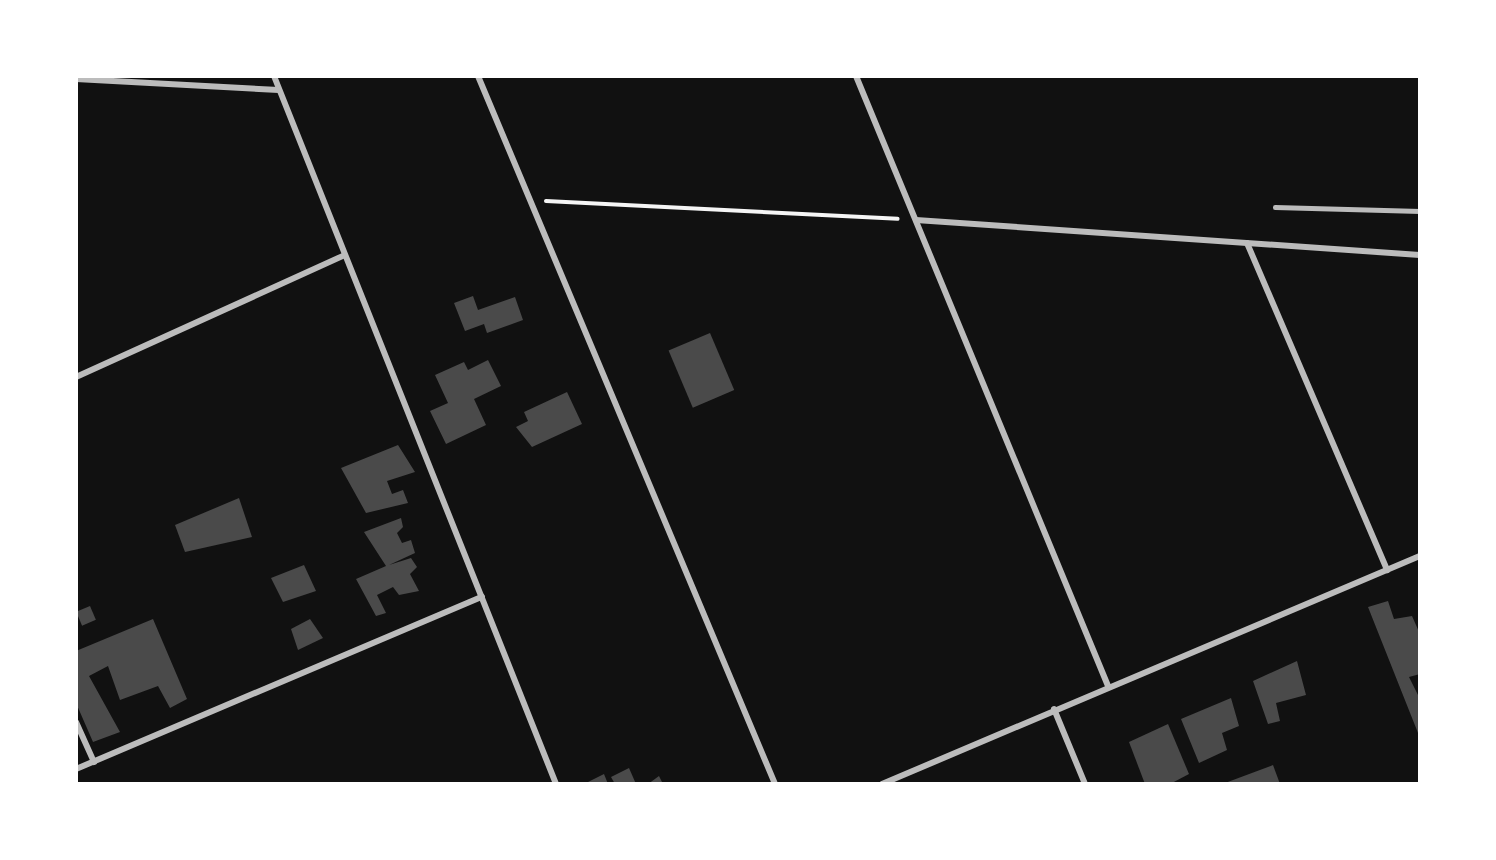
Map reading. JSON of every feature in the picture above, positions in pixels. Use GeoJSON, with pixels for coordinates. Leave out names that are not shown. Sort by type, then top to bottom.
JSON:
{"type":"FeatureCollection","features":[{"type":"Feature","properties":{"kind":"street"},"geometry":{"type":"LineString","coordinates":[[274,76],[556,783]]}},
{"type":"Feature","properties":{"kind":"street"},"geometry":{"type":"LineString","coordinates":[[478,76],[775,783]]}},
{"type":"Feature","properties":{"kind":"street"},"geometry":{"type":"LineString","coordinates":[[856,76],[1108,686]]}},
{"type":"Feature","properties":{"kind":"street"},"geometry":{"type":"LineString","coordinates":[[76,79],[279,90]]}},
{"type":"Feature","properties":{"kind":"street"},"geometry":{"type":"LineString","coordinates":[[915,220],[1419,255]]}},
{"type":"Feature","properties":{"kind":"street"},"geometry":{"type":"LineString","coordinates":[[1247,243],[1387,570]]}},
{"type":"Feature","properties":{"kind":"street"},"geometry":{"type":"LineString","coordinates":[[76,377],[345,255]]}},
{"type":"Feature","properties":{"kind":"street"},"geometry":{"type":"LineString","coordinates":[[882,783],[1419,556]]}},
{"type":"Feature","properties":{"kind":"street"},"geometry":{"type":"LineString","coordinates":[[76,769],[482,597]]}},
{"type":"Feature","properties":{"kind":"street"},"geometry":{"type":"LineString","coordinates":[[1054,709],[1085,783]]}},
{"type":"Feature","properties":{"kind":"street"},"geometry":{"type":"LineString","coordinates":[[76,722],[94,762]]}},
{"type":"Feature","properties":{"kind":"lane"},"geometry":{"type":"LineString","coordinates":[[1275,207],[1419,211]]}},
{"type":"Feature","properties":{"kind":"path"},"geometry":{"type":"LineString","coordinates":[[530,200],[915,220]]}},
{"type":"Feature","properties":{"kind":"building"},"geometry":{"type":"Polygon","coordinates":[[[473,296],[478,310],[515,297],[523,320],[487,333],[484,324],[465,331],[454,303],[473,296]]]}},
{"type":"Feature","properties":{"kind":"building"},"geometry":{"type":"Polygon","coordinates":[[[710,333],[734,390],[693,408],[669,351],[710,333]]]}},
{"type":"Feature","properties":{"kind":"building"},"geometry":{"type":"Polygon","coordinates":[[[488,360],[501,386],[474,399],[486,425],[446,444],[430,411],[448,403],[435,375],[464,362],[468,370],[488,360]]]}},
{"type":"Feature","properties":{"kind":"building"},"geometry":{"type":"Polygon","coordinates":[[[567,392],[582,424],[532,447],[516,427],[528,421],[524,412],[567,392]]]}},
{"type":"Feature","properties":{"kind":"building"},"geometry":{"type":"Polygon","coordinates":[[[398,445],[415,472],[387,481],[392,494],[403,490],[408,503],[366,513],[341,468],[398,445]]]}},
{"type":"Feature","properties":{"kind":"building"},"geometry":{"type":"Polygon","coordinates":[[[239,498],[252,537],[185,552],[175,525],[239,498]]]}},
{"type":"Feature","properties":{"kind":"building"},"geometry":{"type":"Polygon","coordinates":[[[401,518],[403,527],[397,533],[402,543],[411,540],[415,553],[389,565],[411,558],[417,567],[410,574],[419,591],[399,595],[393,587],[377,595],[386,613],[376,616],[356,579],[386,566],[364,532],[401,518]]]}},
{"type":"Feature","properties":{"kind":"building"},"geometry":{"type":"Polygon","coordinates":[[[304,565],[316,591],[283,602],[271,578],[304,565]]]}},
{"type":"Feature","properties":{"kind":"building"},"geometry":{"type":"Polygon","coordinates":[[[1388,601],[1394,619],[1412,616],[1420,634],[1420,674],[1409,677],[1420,699],[1420,738],[1368,607],[1388,601]]]}},
{"type":"Feature","properties":{"kind":"building"},"geometry":{"type":"Polygon","coordinates":[[[90,606],[96,620],[82,626],[76,612],[90,606]]]}},
{"type":"Feature","properties":{"kind":"building"},"geometry":{"type":"Polygon","coordinates":[[[153,619],[187,699],[170,708],[158,686],[120,700],[108,666],[89,676],[120,732],[93,742],[76,703],[76,651],[153,619]]]}},
{"type":"Feature","properties":{"kind":"building"},"geometry":{"type":"Polygon","coordinates":[[[310,619],[323,638],[298,650],[291,629],[310,619]]]}},
{"type":"Feature","properties":{"kind":"building"},"geometry":{"type":"Polygon","coordinates":[[[1297,661],[1306,695],[1276,703],[1280,721],[1268,724],[1253,681],[1297,661]]]}},
{"type":"Feature","properties":{"kind":"building"},"geometry":{"type":"Polygon","coordinates":[[[1231,698],[1239,726],[1222,733],[1227,750],[1199,763],[1181,719],[1231,698]]]}},
{"type":"Feature","properties":{"kind":"building"},"geometry":{"type":"Polygon","coordinates":[[[1168,724],[1189,774],[1170,784],[1145,784],[1129,742],[1168,724]]]}},
{"type":"Feature","properties":{"kind":"building"},"geometry":{"type":"Polygon","coordinates":[[[1273,765],[1280,784],[1225,783],[1273,765]]]}},
{"type":"Feature","properties":{"kind":"building"},"geometry":{"type":"Polygon","coordinates":[[[629,768],[636,784],[615,784],[611,777],[629,768]]]}},
{"type":"Feature","properties":{"kind":"building"},"geometry":{"type":"Polygon","coordinates":[[[604,774],[608,784],[589,784],[588,782],[604,774]]]}},
{"type":"Feature","properties":{"kind":"building"},"geometry":{"type":"Polygon","coordinates":[[[659,776],[663,784],[648,784],[659,776]]]}}]}
